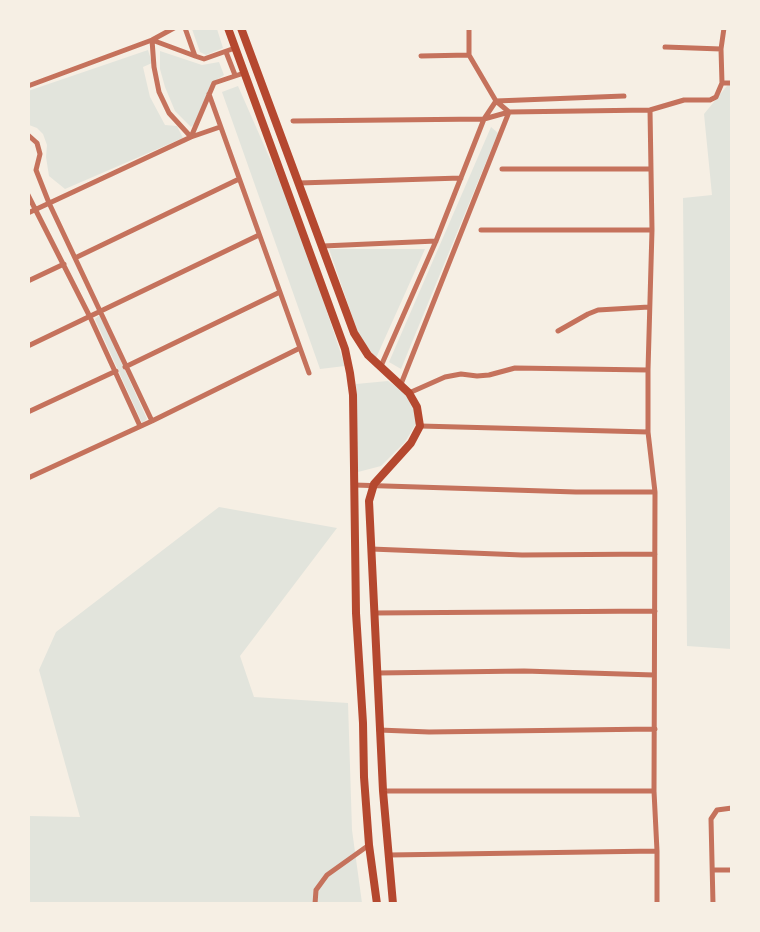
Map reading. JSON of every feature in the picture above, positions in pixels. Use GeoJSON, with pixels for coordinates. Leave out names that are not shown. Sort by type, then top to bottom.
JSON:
{"type":"FeatureCollection","features":[{"type":"Feature","properties":{"kind":"main road"},"geometry":{"type":"LineString","coordinates":[[228,28],[345,349],[353,394],[357,624],[369,845],[377,903]]}},
{"type":"Feature","properties":{"kind":"main road"},"geometry":{"type":"LineString","coordinates":[[241,28],[354,333],[364,350],[401,384],[417,407],[420,426],[411,443],[374,484],[369,501],[379,730],[393,903]]}},
{"type":"Feature","properties":{"kind":"main road"},"geometry":{"type":"LineString","coordinates":[[262,120],[273,116]]}},
{"type":"Feature","properties":{"kind":"street"},"geometry":{"type":"LineString","coordinates":[[28,86],[152,40],[174,28]]}},
{"type":"Feature","properties":{"kind":"street"},"geometry":{"type":"LineString","coordinates":[[185,28],[195,56]]}},
{"type":"Feature","properties":{"kind":"street"},"geometry":{"type":"LineString","coordinates":[[469,28],[469,55],[496,101],[509,112]]}},
{"type":"Feature","properties":{"kind":"street"},"geometry":{"type":"LineString","coordinates":[[293,121],[484,119],[509,112],[650,110],[684,100],[710,100],[716,97],[722,83],[721,49],[724,28]]}},
{"type":"Feature","properties":{"kind":"street"},"geometry":{"type":"LineString","coordinates":[[152,40],[204,59],[235,48]]}},
{"type":"Feature","properties":{"kind":"street"},"geometry":{"type":"LineString","coordinates":[[152,40],[159,92],[169,113],[191,137]]}},
{"type":"Feature","properties":{"kind":"street"},"geometry":{"type":"LineString","coordinates":[[665,47],[721,49]]}},
{"type":"Feature","properties":{"kind":"street"},"geometry":{"type":"LineString","coordinates":[[226,52],[235,75]]}},
{"type":"Feature","properties":{"kind":"street"},"geometry":{"type":"LineString","coordinates":[[422,56],[469,55]]}},
{"type":"Feature","properties":{"kind":"street"},"geometry":{"type":"LineString","coordinates":[[191,137],[214,82],[244,73]]}},
{"type":"Feature","properties":{"kind":"street"},"geometry":{"type":"LineString","coordinates":[[722,83],[732,83]]}},
{"type":"Feature","properties":{"kind":"street"},"geometry":{"type":"LineString","coordinates":[[209,94],[309,373]]}},
{"type":"Feature","properties":{"kind":"street"},"geometry":{"type":"LineString","coordinates":[[496,101],[624,96]]}},
{"type":"Feature","properties":{"kind":"street"},"geometry":{"type":"LineString","coordinates":[[381,366],[436,241],[484,119],[496,101]]}},
{"type":"Feature","properties":{"kind":"street"},"geometry":{"type":"LineString","coordinates":[[650,110],[652,230],[648,432],[655,492],[654,791],[657,903]]}},
{"type":"Feature","properties":{"kind":"street"},"geometry":{"type":"LineString","coordinates":[[401,384],[509,112]]}},
{"type":"Feature","properties":{"kind":"street"},"geometry":{"type":"LineString","coordinates":[[28,213],[191,137],[220,127]]}},
{"type":"Feature","properties":{"kind":"street"},"geometry":{"type":"LineString","coordinates":[[28,135],[37,143],[40,154],[36,170],[49,203],[152,421]]}},
{"type":"Feature","properties":{"kind":"street"},"geometry":{"type":"LineString","coordinates":[[502,169],[651,169]]}},
{"type":"Feature","properties":{"kind":"street"},"geometry":{"type":"LineString","coordinates":[[28,173],[36,170]]}},
{"type":"Feature","properties":{"kind":"street"},"geometry":{"type":"LineString","coordinates":[[299,183],[461,178]]}},
{"type":"Feature","properties":{"kind":"street"},"geometry":{"type":"LineString","coordinates":[[75,258],[239,179]]}},
{"type":"Feature","properties":{"kind":"street"},"geometry":{"type":"LineString","coordinates":[[28,195],[116,370],[140,426]]}},
{"type":"Feature","properties":{"kind":"street"},"geometry":{"type":"LineString","coordinates":[[481,230],[652,230]]}},
{"type":"Feature","properties":{"kind":"street"},"geometry":{"type":"LineString","coordinates":[[28,346],[259,235]]}},
{"type":"Feature","properties":{"kind":"street"},"geometry":{"type":"LineString","coordinates":[[323,246],[436,241]]}},
{"type":"Feature","properties":{"kind":"street"},"geometry":{"type":"LineString","coordinates":[[28,280],[64,264]]}},
{"type":"Feature","properties":{"kind":"street"},"geometry":{"type":"LineString","coordinates":[[125,367],[280,292]]}},
{"type":"Feature","properties":{"kind":"street"},"geometry":{"type":"LineString","coordinates":[[558,331],[598,310],[649,307]]}},
{"type":"Feature","properties":{"kind":"street"},"geometry":{"type":"LineString","coordinates":[[28,478],[152,421],[300,348]]}},
{"type":"Feature","properties":{"kind":"street"},"geometry":{"type":"LineString","coordinates":[[409,393],[445,377],[461,374],[489,375],[516,368],[648,370]]}},
{"type":"Feature","properties":{"kind":"street"},"geometry":{"type":"LineString","coordinates":[[28,412],[116,370]]}},
{"type":"Feature","properties":{"kind":"street"},"geometry":{"type":"LineString","coordinates":[[420,426],[648,432]]}},
{"type":"Feature","properties":{"kind":"street"},"geometry":{"type":"LineString","coordinates":[[354,485],[527,491],[655,492]]}},
{"type":"Feature","properties":{"kind":"street"},"geometry":{"type":"LineString","coordinates":[[371,549],[522,555],[655,554]]}},
{"type":"Feature","properties":{"kind":"street"},"geometry":{"type":"LineString","coordinates":[[374,613],[655,610]]}},
{"type":"Feature","properties":{"kind":"street"},"geometry":{"type":"LineString","coordinates":[[378,673],[524,671],[654,675]]}},
{"type":"Feature","properties":{"kind":"street"},"geometry":{"type":"LineString","coordinates":[[379,730],[429,732],[655,729]]}},
{"type":"Feature","properties":{"kind":"street"},"geometry":{"type":"LineString","coordinates":[[383,791],[654,791]]}},
{"type":"Feature","properties":{"kind":"street"},"geometry":{"type":"LineString","coordinates":[[713,903],[711,819],[717,810],[732,808]]}},
{"type":"Feature","properties":{"kind":"street"},"geometry":{"type":"LineString","coordinates":[[315,903],[316,890],[327,875],[369,845]]}},
{"type":"Feature","properties":{"kind":"street"},"geometry":{"type":"LineString","coordinates":[[389,855],[657,851]]}},
{"type":"Feature","properties":{"kind":"street"},"geometry":{"type":"LineString","coordinates":[[713,870],[732,870]]}},
{"type":"Feature","properties":{"kind":"shaded area"},"geometry":{"type":"Polygon","coordinates":[[[192,29],[217,29],[223,48],[206,55],[200,52],[192,29]]]}},
{"type":"Feature","properties":{"kind":"shaded area"},"geometry":{"type":"Polygon","coordinates":[[[148,50],[152,63],[143,67],[150,97],[165,125],[177,126],[183,138],[65,189],[49,176],[47,145],[43,134],[37,128],[29,125],[28,91],[148,50]]]}},
{"type":"Feature","properties":{"kind":"shaded area"},"geometry":{"type":"Polygon","coordinates":[[[160,51],[202,65],[219,62],[224,75],[212,83],[196,123],[191,127],[175,111],[165,87],[160,69],[160,51]]]}},
{"type":"Feature","properties":{"kind":"shaded area"},"geometry":{"type":"Polygon","coordinates":[[[731,81],[731,649],[687,646],[683,198],[712,195],[704,114],[731,81]]]}},
{"type":"Feature","properties":{"kind":"shaded area"},"geometry":{"type":"Polygon","coordinates":[[[238,86],[296,218],[345,366],[320,369],[222,92],[238,86]]]}},
{"type":"Feature","properties":{"kind":"shaded area"},"geometry":{"type":"Polygon","coordinates":[[[491,127],[498,133],[401,369],[389,362],[491,127]]]}},
{"type":"Feature","properties":{"kind":"shaded area"},"geometry":{"type":"Polygon","coordinates":[[[329,249],[425,249],[376,358],[359,336],[329,249]]]}},
{"type":"Feature","properties":{"kind":"shaded area"},"geometry":{"type":"Polygon","coordinates":[[[100,315],[147,419],[142,423],[95,319],[100,315]]]}},
{"type":"Feature","properties":{"kind":"shaded area"},"geometry":{"type":"Polygon","coordinates":[[[388,381],[411,397],[417,422],[405,442],[381,466],[358,472],[356,384],[388,381]]]}},
{"type":"Feature","properties":{"kind":"shaded area"},"geometry":{"type":"Polygon","coordinates":[[[219,507],[337,528],[240,656],[254,697],[348,703],[352,830],[362,903],[29,904],[29,816],[80,817],[39,670],[56,632],[219,507]]]}}]}
